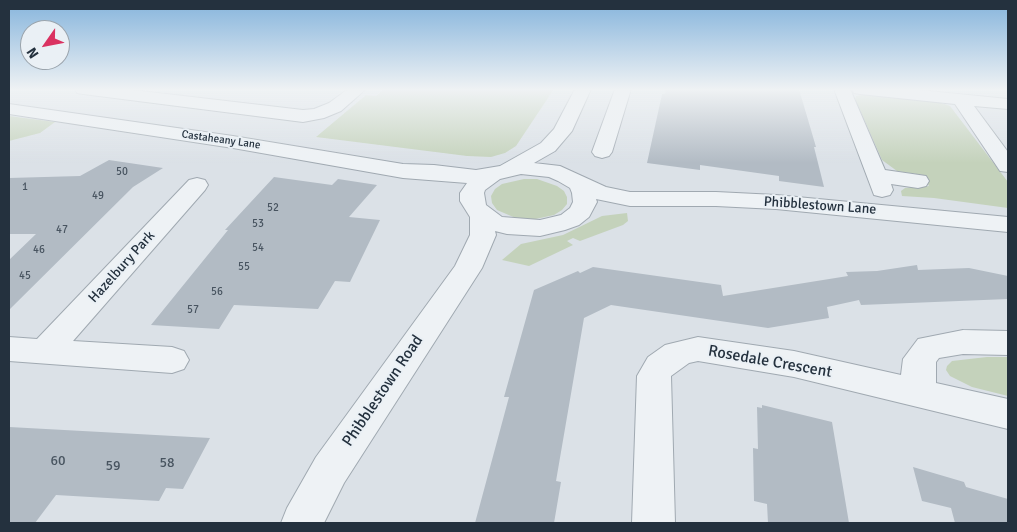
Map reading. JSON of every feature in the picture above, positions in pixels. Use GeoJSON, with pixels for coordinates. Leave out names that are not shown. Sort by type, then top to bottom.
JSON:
{"type":"FeatureCollection","features":[{"type":"Feature","properties":{"kind":"street","name":"Castaheany Lane"},"geometry":{"type":"LineString","coordinates":[[41,114],[309,154],[404,171],[476,177],[537,168],[572,180]]}},
{"type":"Feature","properties":{"kind":"street"},"geometry":{"type":"LineString","coordinates":[[284,114],[302,116],[318,114]]}},
{"type":"Feature","properties":{"kind":"street"},"geometry":{"type":"LineString","coordinates":[[477,204],[476,186],[483,179],[548,147],[562,131],[570,114]]}},
{"type":"Feature","properties":{"kind":"street"},"geometry":{"type":"LineString","coordinates":[[602,152],[615,114]]}},
{"type":"Feature","properties":{"kind":"street"},"geometry":{"type":"LineString","coordinates":[[852,114],[879,182],[918,181]]}},
{"type":"Feature","properties":{"kind":"street"},"geometry":{"type":"LineString","coordinates":[[971,114],[1008,166]]}},
{"type":"Feature","properties":{"kind":"street"},"geometry":{"type":"LineString","coordinates":[[562,131],[562,149],[572,180],[584,193],[585,202],[580,212],[570,220]]}},
{"type":"Feature","properties":{"kind":"street","name":"Castaheany Lane"},"geometry":{"type":"LineString","coordinates":[[404,171],[477,204],[493,222],[507,226],[540,228]]}},
{"type":"Feature","properties":{"kind":"street","name":"Phibblestown Lane"},"geometry":{"type":"LineString","coordinates":[[572,180],[600,193],[630,199],[716,199],[776,202],[1008,225]]}},
{"type":"Feature","properties":{"kind":"street","name":"Hazelbury Park"},"geometry":{"type":"LineString","coordinates":[[46,350],[197,185]]}},
{"type":"Feature","properties":{"kind":"street","name":"Phibblestown Lane"},"geometry":{"type":"LineString","coordinates":[[540,228],[556,225],[630,199]]}},
{"type":"Feature","properties":{"kind":"street","name":"Phibblestown Road"},"geometry":{"type":"LineString","coordinates":[[302,523],[330,470],[470,263],[483,235],[477,204]]}},
{"type":"Feature","properties":{"kind":"street","name":"Phibblestown Road"},"geometry":{"type":"LineString","coordinates":[[470,263],[510,241],[540,228]]}},
{"type":"Feature","properties":{"kind":"street"},"geometry":{"type":"LineString","coordinates":[[920,393],[918,373],[920,359],[929,348],[963,342],[1008,343]]}},
{"type":"Feature","properties":{"kind":"street"},"geometry":{"type":"LineString","coordinates":[[9,348],[172,360]]}},
{"type":"Feature","properties":{"kind":"street","name":"Rosedale Crescent"},"geometry":{"type":"LineString","coordinates":[[652,523],[654,376],[660,366],[677,354],[698,349],[794,364],[1008,414]]}},
{"type":"Feature","properties":{"kind":"green space"},"geometry":{"type":"Polygon","coordinates":[[[344,114],[537,114],[516,146],[505,153],[491,157],[467,156],[316,137],[344,114]]]}},
{"type":"Feature","properties":{"kind":"green space"},"geometry":{"type":"Polygon","coordinates":[[[862,114],[956,114],[1008,182],[1008,208],[934,198],[902,196],[901,191],[905,188],[929,186],[923,175],[897,171],[882,160],[862,114]]]}},
{"type":"Feature","properties":{"kind":"green space"},"geometry":{"type":"Polygon","coordinates":[[[9,116],[55,122],[40,133],[9,141],[9,116]]]}},
{"type":"Feature","properties":{"kind":"green space"},"geometry":{"type":"Polygon","coordinates":[[[524,179],[537,179],[557,186],[564,191],[567,197],[567,204],[554,215],[531,220],[518,219],[497,210],[492,203],[491,196],[495,189],[502,184],[524,179]]]}},
{"type":"Feature","properties":{"kind":"green space"},"geometry":{"type":"Polygon","coordinates":[[[627,213],[628,221],[623,225],[580,241],[573,238],[567,241],[573,245],[529,266],[502,260],[521,244],[563,235],[602,216],[627,213]]]}},
{"type":"Feature","properties":{"kind":"green space"},"geometry":{"type":"Polygon","coordinates":[[[1008,357],[1008,396],[972,387],[950,376],[946,370],[952,361],[1008,357]]]}},
{"type":"Feature","properties":{"kind":"building"},"geometry":{"type":"Polygon","coordinates":[[[658,114],[806,114],[816,147],[814,147],[824,187],[779,181],[779,176],[700,165],[700,170],[647,163],[658,114]]]}},
{"type":"Feature","properties":{"kind":"building"},"geometry":{"type":"Polygon","coordinates":[[[109,160],[163,168],[133,187],[9,310],[9,260],[36,234],[9,234],[9,178],[80,176],[109,160]]]}},
{"type":"Feature","properties":{"kind":"building"},"geometry":{"type":"Polygon","coordinates":[[[274,177],[332,185],[338,179],[377,185],[349,217],[380,220],[350,282],[335,281],[318,309],[234,305],[219,329],[151,325],[228,230],[225,230],[274,177]]]}},
{"type":"Feature","properties":{"kind":"building"},"geometry":{"type":"Polygon","coordinates":[[[917,265],[918,270],[969,268],[1008,276],[1008,299],[861,305],[859,300],[827,307],[829,318],[768,328],[611,305],[584,318],[556,481],[561,482],[554,523],[475,523],[509,397],[504,397],[534,290],[578,271],[580,273],[593,267],[721,285],[723,296],[848,276],[846,272],[877,271],[917,265]]]}},
{"type":"Feature","properties":{"kind":"building"},"geometry":{"type":"Polygon","coordinates":[[[762,405],[832,422],[849,523],[768,523],[767,504],[754,501],[753,448],[758,449],[757,407],[762,408],[762,405]]]}},
{"type":"Feature","properties":{"kind":"building"},"geometry":{"type":"Polygon","coordinates":[[[9,427],[210,438],[183,489],[166,488],[159,501],[56,495],[35,523],[9,522],[9,427]]]}},
{"type":"Feature","properties":{"kind":"building"},"geometry":{"type":"Polygon","coordinates":[[[913,467],[964,482],[966,487],[1008,499],[1008,523],[955,523],[951,508],[922,501],[913,467]]]}}]}
